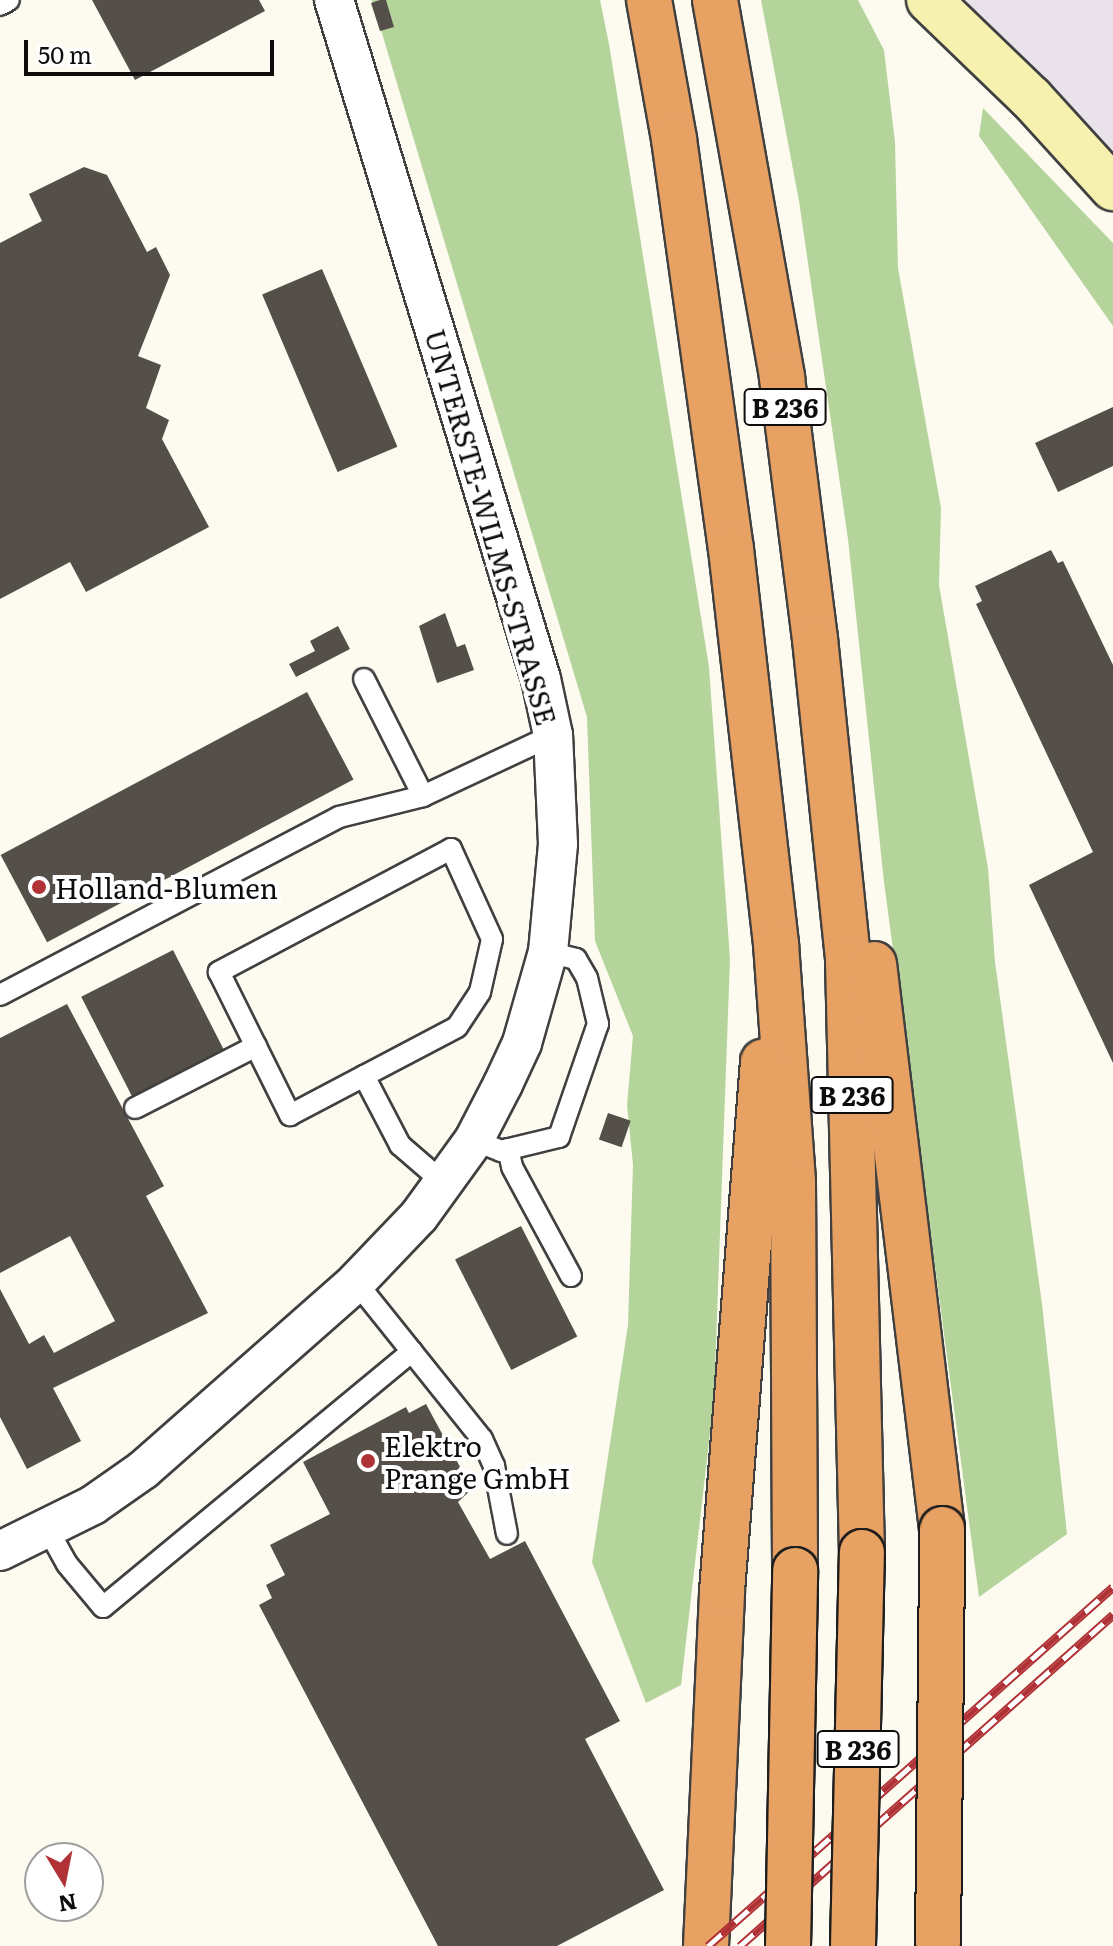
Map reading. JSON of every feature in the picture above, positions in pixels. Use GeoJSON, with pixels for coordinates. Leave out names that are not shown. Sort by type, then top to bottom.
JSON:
{"type":"FeatureCollection","features":[{"type":"Feature","properties":{"kind":"highway","name":"B 236"},"geometry":{"type":"LineString","coordinates":[[715,0],[782,378],[815,639],[848,960],[862,1552],[853,1946]]}},
{"type":"Feature","properties":{"kind":"highway","name":"B 236"},"geometry":{"type":"LineString","coordinates":[[652,15],[731,549],[776,944],[793,1182],[795,1570],[788,1946]]}},
{"type":"Feature","properties":{"kind":"highway"},"geometry":{"type":"LineString","coordinates":[[815,639],[859,815],[942,1529],[938,1945]]}},
{"type":"Feature","properties":{"kind":"highway"},"geometry":{"type":"LineString","coordinates":[[706,1946],[722,1591],[776,944]]}},
{"type":"Feature","properties":{"kind":"main road"},"geometry":{"type":"LineString","coordinates":[[929,0],[1031,98],[1113,188]]}},
{"type":"Feature","properties":{"kind":"street","name":"UNTERSTE-WILMS-STRASSE"},"geometry":{"type":"LineString","coordinates":[[2,1544],[47,1528],[93,1505],[143,1470],[356,1282],[445,1184],[491,1144],[548,952],[558,844],[553,735],[526,627],[334,0]]}},
{"type":"Feature","properties":{"kind":"lane"},"geometry":{"type":"LineString","coordinates":[[0,5],[9,0]]}},
{"type":"Feature","properties":{"kind":"lane"},"geometry":{"type":"LineString","coordinates":[[364,679],[423,796]]}},
{"type":"Feature","properties":{"kind":"lane"},"geometry":{"type":"LineString","coordinates":[[0,995],[339,817],[423,796],[553,735]]}},
{"type":"Feature","properties":{"kind":"lane"},"geometry":{"type":"LineString","coordinates":[[451,849],[492,939],[480,992],[457,1027],[364,1076],[290,1115],[219,972],[451,849]]}},
{"type":"Feature","properties":{"kind":"lane"},"geometry":{"type":"LineString","coordinates":[[491,1144],[559,1137],[598,1024],[587,978],[576,959],[548,952]]}},
{"type":"Feature","properties":{"kind":"lane"},"geometry":{"type":"LineString","coordinates":[[135,1108],[256,1046]]}},
{"type":"Feature","properties":{"kind":"lane"},"geometry":{"type":"LineString","coordinates":[[364,1076],[400,1145],[445,1184]]}},
{"type":"Feature","properties":{"kind":"lane"},"geometry":{"type":"LineString","coordinates":[[491,1144],[512,1167],[571,1276]]}},
{"type":"Feature","properties":{"kind":"lane"},"geometry":{"type":"LineString","coordinates":[[356,1282],[482,1439],[494,1466],[507,1534]]}},
{"type":"Feature","properties":{"kind":"lane"},"geometry":{"type":"LineString","coordinates":[[47,1528],[67,1564],[103,1607],[412,1351]]}},
{"type":"Feature","properties":{"kind":"shaded area"},"geometry":{"type":"Polygon","coordinates":[[[965,0],[1113,0],[1113,162],[965,0]]]}},
{"type":"Feature","properties":{"kind":"green space"},"geometry":{"type":"Polygon","coordinates":[[[372,0],[600,0],[609,44],[709,667],[730,959],[714,1398],[681,1685],[646,1703],[592,1562],[628,1325],[633,1165],[627,1105],[633,1036],[595,941],[587,717],[372,0]]]}},
{"type":"Feature","properties":{"kind":"green space"},"geometry":{"type":"Polygon","coordinates":[[[761,0],[858,0],[884,50],[895,142],[898,268],[941,508],[939,585],[988,868],[995,962],[1042,1304],[1067,1534],[979,1597],[884,882],[848,539],[799,201],[761,0]]]}},
{"type":"Feature","properties":{"kind":"green space"},"geometry":{"type":"Polygon","coordinates":[[[983,108],[1113,243],[1113,326],[979,136],[983,108]]]}},
{"type":"Feature","properties":{"kind":"building"},"geometry":{"type":"Polygon","coordinates":[[[92,0],[259,0],[265,11],[135,80],[92,0]]]}},
{"type":"Feature","properties":{"kind":"building"},"geometry":{"type":"Polygon","coordinates":[[[386,0],[394,27],[380,31],[371,3],[386,0]]]}},
{"type":"Feature","properties":{"kind":"building"},"geometry":{"type":"Polygon","coordinates":[[[84,167],[107,175],[147,252],[156,247],[170,275],[138,356],[161,365],[146,408],[169,420],[162,439],[209,527],[86,592],[70,562],[0,599],[0,243],[42,221],[29,194],[84,167]]]}},
{"type":"Feature","properties":{"kind":"building"},"geometry":{"type":"Polygon","coordinates":[[[322,269],[397,447],[338,472],[262,294],[322,269]]]}},
{"type":"Feature","properties":{"kind":"building"},"geometry":{"type":"Polygon","coordinates":[[[1113,407],[1113,466],[1058,492],[1035,443],[1113,407]]]}},
{"type":"Feature","properties":{"kind":"building"},"geometry":{"type":"Polygon","coordinates":[[[1051,550],[1058,563],[1063,561],[1113,665],[1113,1063],[1029,885],[1093,852],[976,604],[982,601],[975,586],[1051,550]]]}},
{"type":"Feature","properties":{"kind":"building"},"geometry":{"type":"Polygon","coordinates":[[[445,613],[457,647],[465,644],[474,670],[437,683],[419,626],[445,613]]]}},
{"type":"Feature","properties":{"kind":"building"},"geometry":{"type":"Polygon","coordinates":[[[338,626],[350,649],[296,677],[289,664],[315,651],[310,641],[338,626]]]}},
{"type":"Feature","properties":{"kind":"building"},"geometry":{"type":"Polygon","coordinates":[[[307,692],[353,779],[47,942],[1,855],[307,692]]]}},
{"type":"Feature","properties":{"kind":"building"},"geometry":{"type":"Polygon","coordinates":[[[173,950],[224,1050],[132,1097],[81,997],[173,950]]]}},
{"type":"Feature","properties":{"kind":"building"},"geometry":{"type":"Polygon","coordinates":[[[67,1004],[164,1186],[146,1196],[208,1313],[53,1388],[81,1441],[27,1469],[0,1417],[0,1289],[29,1344],[44,1335],[54,1353],[115,1321],[70,1236],[0,1273],[0,1038],[67,1004]]]}},
{"type":"Feature","properties":{"kind":"building"},"geometry":{"type":"Polygon","coordinates":[[[608,1113],[631,1121],[622,1147],[599,1139],[608,1113]]]}},
{"type":"Feature","properties":{"kind":"building"},"geometry":{"type":"Polygon","coordinates":[[[521,1226],[577,1336],[511,1370],[455,1260],[521,1226]]]}},
{"type":"Feature","properties":{"kind":"building"},"geometry":{"type":"Polygon","coordinates":[[[426,1404],[472,1489],[458,1502],[490,1559],[525,1541],[620,1721],[585,1739],[664,1890],[557,1946],[438,1946],[259,1605],[272,1598],[266,1585],[285,1575],[270,1545],[330,1514],[303,1462],[406,1407],[409,1413],[426,1404]]]}},
{"type":"Feature","properties":{"kind":"railway"},"geometry":{"type":"LineString","coordinates":[[708,1946],[1113,1587]]}},
{"type":"Feature","properties":{"kind":"railway"},"geometry":{"type":"LineString","coordinates":[[740,1946],[1113,1615]]}},
{"type":"Feature","properties":{"kind":"place","name":"Holland-Blumen"},"geometry":{"type":"Point","coordinates":[39,887]}},
{"type":"Feature","properties":{"kind":"place","name":"Elektro Prange GmbH"},"geometry":{"type":"Point","coordinates":[368,1461]}}]}
